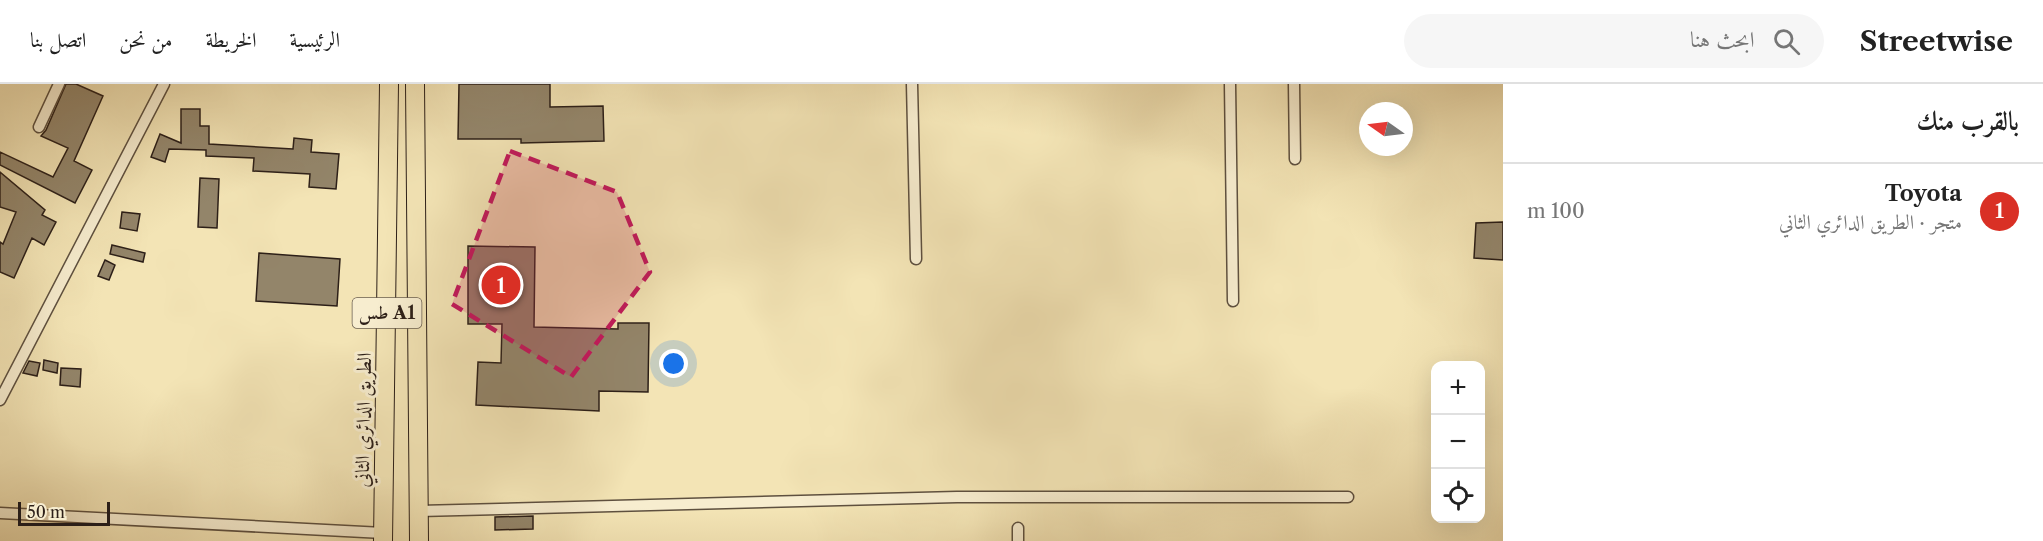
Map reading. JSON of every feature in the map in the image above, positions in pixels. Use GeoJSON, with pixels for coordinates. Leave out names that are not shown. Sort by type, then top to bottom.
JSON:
{"type":"FeatureCollection","features":[{"type":"Feature","properties":{"kind":"highway","name":"الطريق الدائري الثاني"},"geometry":{"type":"LineString","coordinates":[[383,537],[389,84]]}},
{"type":"Feature","properties":{"kind":"highway","name":"طس A1"},"geometry":{"type":"LineString","coordinates":[[415,84],[419,541]]}},
{"type":"Feature","properties":{"kind":"street"},"geometry":{"type":"LineString","coordinates":[[39,127],[59,84]]}},
{"type":"Feature","properties":{"kind":"street"},"geometry":{"type":"LineString","coordinates":[[0,400],[60,280],[164,84]]}},
{"type":"Feature","properties":{"kind":"street"},"geometry":{"type":"LineString","coordinates":[[912,84],[916,259]]}},
{"type":"Feature","properties":{"kind":"street"},"geometry":{"type":"LineString","coordinates":[[1230,84],[1233,301]]}},
{"type":"Feature","properties":{"kind":"street"},"geometry":{"type":"LineString","coordinates":[[1294,84],[1295,159]]}},
{"type":"Feature","properties":{"kind":"street"},"geometry":{"type":"LineString","coordinates":[[419,511],[957,497],[1347,496]]}},
{"type":"Feature","properties":{"kind":"street"},"geometry":{"type":"LineString","coordinates":[[0,513],[383,537]]}},
{"type":"Feature","properties":{"kind":"street"},"geometry":{"type":"LineString","coordinates":[[1018,528],[1018,541]]}},
{"type":"Feature","properties":{"kind":"highlighted area"},"geometry":{"type":"Polygon","coordinates":[[[510,151],[617,192],[650,272],[571,377],[452,304],[510,151]]]}},
{"type":"Feature","properties":{"kind":"building"},"geometry":{"type":"Polygon","coordinates":[[[66,84],[76,84],[103,96],[74,161],[92,170],[75,203],[0,165],[0,152],[53,177],[68,148],[41,136],[46,130],[66,84]]]}},
{"type":"Feature","properties":{"kind":"building"},"geometry":{"type":"Polygon","coordinates":[[[459,84],[550,84],[550,107],[603,106],[604,141],[521,143],[521,139],[458,139],[459,84]]]}},
{"type":"Feature","properties":{"kind":"building"},"geometry":{"type":"Polygon","coordinates":[[[181,109],[200,109],[200,126],[209,126],[209,144],[293,149],[294,138],[312,140],[311,152],[339,154],[336,189],[309,187],[310,174],[253,171],[254,158],[206,156],[206,150],[169,149],[165,162],[151,157],[160,134],[181,143],[181,109]]]}},
{"type":"Feature","properties":{"kind":"building"},"geometry":{"type":"Polygon","coordinates":[[[0,172],[45,210],[42,215],[56,222],[44,245],[32,238],[14,278],[0,272],[0,242],[3,244],[16,212],[0,207],[0,172]]]}},
{"type":"Feature","properties":{"kind":"building"},"geometry":{"type":"Polygon","coordinates":[[[200,178],[219,179],[217,228],[198,227],[200,178]]]}},
{"type":"Feature","properties":{"kind":"building"},"geometry":{"type":"Polygon","coordinates":[[[122,212],[140,214],[137,231],[120,228],[122,212]]]}},
{"type":"Feature","properties":{"kind":"building"},"geometry":{"type":"Polygon","coordinates":[[[1503,222],[1503,260],[1474,258],[1476,223],[1503,222]]]}},
{"type":"Feature","properties":{"kind":"building"},"geometry":{"type":"Polygon","coordinates":[[[112,245],[145,253],[143,262],[110,254],[112,245]]]}},
{"type":"Feature","properties":{"kind":"building"},"geometry":{"type":"Polygon","coordinates":[[[468,246],[535,247],[534,327],[618,329],[618,323],[649,323],[648,392],[599,391],[599,411],[476,405],[478,362],[501,363],[502,324],[468,324],[468,246]]]}},
{"type":"Feature","properties":{"kind":"building"},"geometry":{"type":"Polygon","coordinates":[[[259,253],[340,259],[337,306],[256,301],[259,253]]]}},
{"type":"Feature","properties":{"kind":"building"},"geometry":{"type":"Polygon","coordinates":[[[105,260],[115,265],[109,280],[98,276],[105,260]]]}},
{"type":"Feature","properties":{"kind":"building"},"geometry":{"type":"Polygon","coordinates":[[[44,360],[58,363],[57,373],[43,370],[44,360]]]}},
{"type":"Feature","properties":{"kind":"building"},"geometry":{"type":"Polygon","coordinates":[[[29,361],[40,363],[37,376],[23,373],[29,361]]]}},
{"type":"Feature","properties":{"kind":"building"},"geometry":{"type":"Polygon","coordinates":[[[61,368],[81,369],[80,387],[60,385],[61,368]]]}},
{"type":"Feature","properties":{"kind":"building"},"geometry":{"type":"Polygon","coordinates":[[[533,516],[533,529],[495,530],[495,517],[533,516]]]}},
{"type":"Feature","properties":{"kind":"place","name":"Toyota"},"geometry":{"type":"Point","coordinates":[501,285]}}]}
